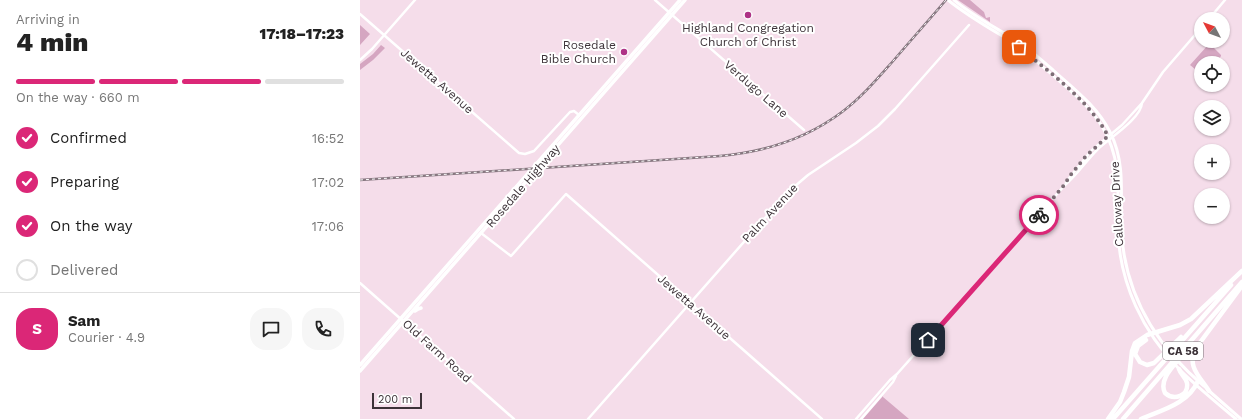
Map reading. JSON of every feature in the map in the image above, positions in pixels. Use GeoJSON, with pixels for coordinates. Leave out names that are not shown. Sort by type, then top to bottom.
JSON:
{"type":"FeatureCollection","features":[{"type":"Feature","properties":{"kind":"highway"},"geometry":{"type":"LineString","coordinates":[[1108,419],[1120,402],[1124,392],[1129,377],[1133,346],[1137,341],[1152,334],[1180,325],[1191,319],[1242,271]]}},
{"type":"Feature","properties":{"kind":"highway","name":"CA 58"},"geometry":{"type":"LineString","coordinates":[[1113,419],[1242,271]]}},
{"type":"Feature","properties":{"kind":"highway","name":"CA 58"},"geometry":{"type":"LineString","coordinates":[[1123,419],[1242,282]]}},
{"type":"Feature","properties":{"kind":"highway"},"geometry":{"type":"LineString","coordinates":[[1209,391],[1194,370],[1192,362],[1193,355],[1196,348],[1242,286]]}},
{"type":"Feature","properties":{"kind":"highway"},"geometry":{"type":"LineString","coordinates":[[1152,334],[1139,344],[1136,349],[1137,358],[1140,362],[1145,364],[1156,362],[1210,307]]}},
{"type":"Feature","properties":{"kind":"highway"},"geometry":{"type":"LineString","coordinates":[[1180,367],[1180,373],[1186,382],[1187,388],[1179,397],[1172,397],[1164,392],[1164,380],[1218,310]]}},
{"type":"Feature","properties":{"kind":"highway"},"geometry":{"type":"LineString","coordinates":[[1141,419],[1176,405],[1197,383]]}},
{"type":"Feature","properties":{"kind":"main road","name":"Rosedale Highway"},"geometry":{"type":"LineString","coordinates":[[360,365],[427,294],[478,234],[542,164],[595,98],[625,66],[670,14],[680,0]]}},
{"type":"Feature","properties":{"kind":"main road","name":"Rosedale Highway"},"geometry":{"type":"LineString","coordinates":[[360,371],[443,271],[480,232],[536,164],[609,87],[635,52],[685,0]]}},
{"type":"Feature","properties":{"kind":"main road","name":"Calloway Drive"},"geometry":{"type":"LineString","coordinates":[[948,0],[979,23],[1019,47],[1080,99],[1093,113],[1108,136],[1117,169],[1120,187],[1118,235],[1124,271],[1131,295],[1159,346],[1236,419]]}},
{"type":"Feature","properties":{"kind":"main road","name":"Calloway Drive"},"geometry":{"type":"LineString","coordinates":[[954,0],[982,20],[1022,44],[1078,92],[1095,109],[1112,136],[1120,163],[1122,239],[1127,268],[1152,334],[1180,367]]}},
{"type":"Feature","properties":{"kind":"main road"},"geometry":{"type":"LineString","coordinates":[[1061,83],[1064,83],[1073,91],[1078,92]]}},
{"type":"Feature","properties":{"kind":"main road"},"geometry":{"type":"LineString","coordinates":[[1080,99],[1091,108],[1095,109]]}},
{"type":"Feature","properties":{"kind":"main road"},"geometry":{"type":"LineString","coordinates":[[427,294],[443,271]]}},
{"type":"Feature","properties":{"kind":"main road"},"geometry":{"type":"LineString","coordinates":[[404,319],[412,315],[418,308],[421,308]]}},
{"type":"Feature","properties":{"kind":"main road"},"geometry":{"type":"LineString","coordinates":[[369,360],[380,343]]}},
{"type":"Feature","properties":{"kind":"main road","name":"Calloway Drive"},"geometry":{"type":"LineString","coordinates":[[1197,383],[1209,391],[1241,419]]}},
{"type":"Feature","properties":{"kind":"street"},"geometry":{"type":"LineString","coordinates":[[360,60],[384,36],[415,0]]}},
{"type":"Feature","properties":{"kind":"street","name":"Verdugo Lane"},"geometry":{"type":"LineString","coordinates":[[655,0],[804,130]]}},
{"type":"Feature","properties":{"kind":"street"},"geometry":{"type":"LineString","coordinates":[[1215,12],[1226,0]]}},
{"type":"Feature","properties":{"kind":"street","name":"Jewetta Avenue"},"geometry":{"type":"LineString","coordinates":[[360,14],[513,149],[522,154],[532,152],[570,112],[574,111],[581,117]]}},
{"type":"Feature","properties":{"kind":"street","name":"Palm Avenue"},"geometry":{"type":"LineString","coordinates":[[588,419],[787,193],[808,175],[862,139],[883,122],[969,25]]}},
{"type":"Feature","properties":{"kind":"street"},"geometry":{"type":"LineString","coordinates":[[856,419],[885,386],[898,374],[1065,184],[1078,172],[1098,149],[1109,140],[1142,103],[1163,72],[1194,36]]}},
{"type":"Feature","properties":{"kind":"street"},"geometry":{"type":"LineString","coordinates":[[1065,184],[1086,156],[1108,136],[1112,136]]}},
{"type":"Feature","properties":{"kind":"street"},"geometry":{"type":"LineString","coordinates":[[1078,172],[1080,166],[1086,159],[1086,156]]}},
{"type":"Feature","properties":{"kind":"street","name":"Jewetta Avenue"},"geometry":{"type":"LineString","coordinates":[[480,232],[511,256],[566,194],[822,419]]}},
{"type":"Feature","properties":{"kind":"street","name":"Old Farm Road"},"geometry":{"type":"LineString","coordinates":[[360,283],[404,319],[514,419]]}},
{"type":"Feature","properties":{"kind":"street"},"geometry":{"type":"LineString","coordinates":[[861,419],[893,382],[898,374]]}},
{"type":"Feature","properties":{"kind":"street"},"geometry":{"type":"LineString","coordinates":[[877,400],[877,397],[885,386]]}},
{"type":"Feature","properties":{"kind":"street"},"geometry":{"type":"LineString","coordinates":[[861,419],[863,414],[870,406],[870,403]]}},
{"type":"Feature","properties":{"kind":"shaded area"},"geometry":{"type":"Polygon","coordinates":[[[958,0],[970,0],[984,12],[986,18],[990,17],[990,22],[958,0]]]}},
{"type":"Feature","properties":{"kind":"shaded area"},"geometry":{"type":"Polygon","coordinates":[[[360,25],[370,34],[360,45],[360,25]]]}},
{"type":"Feature","properties":{"kind":"shaded area"},"geometry":{"type":"Polygon","coordinates":[[[381,45],[385,48],[360,70],[360,64],[373,54],[381,45]]]}},
{"type":"Feature","properties":{"kind":"shaded area"},"geometry":{"type":"Polygon","coordinates":[[[1205,48],[1214,48],[1221,55],[1221,56],[1198,56],[1205,48]]]}},
{"type":"Feature","properties":{"kind":"shaded area"},"geometry":{"type":"Polygon","coordinates":[[[1194,61],[1194,68],[1190,65],[1194,61]]]}},
{"type":"Feature","properties":{"kind":"shaded area"},"geometry":{"type":"Polygon","coordinates":[[[883,397],[909,419],[863,419],[883,397]]]}},
{"type":"Feature","properties":{"kind":"railway"},"geometry":{"type":"LineString","coordinates":[[360,180],[720,156],[753,151],[784,143],[814,130],[842,112],[863,94],[946,0]]}},
{"type":"Feature","properties":{"kind":"way so far"},"geometry":{"type":"LineString","coordinates":[[1019,47],[1082,101],[1093,113],[1108,136],[1086,156],[1039,215]]}},
{"type":"Feature","properties":{"kind":"place","name":"Highland Congregation Church of Christ"},"geometry":{"type":"Point","coordinates":[748,15]}},
{"type":"Feature","properties":{"kind":"place","name":"Rosedale Bible Church"},"geometry":{"type":"Point","coordinates":[624,52]}},
{"type":"Feature","properties":{"kind":"route"},"geometry":{"type":"LineString","coordinates":[[928,340],[1039,215]]}}]}
